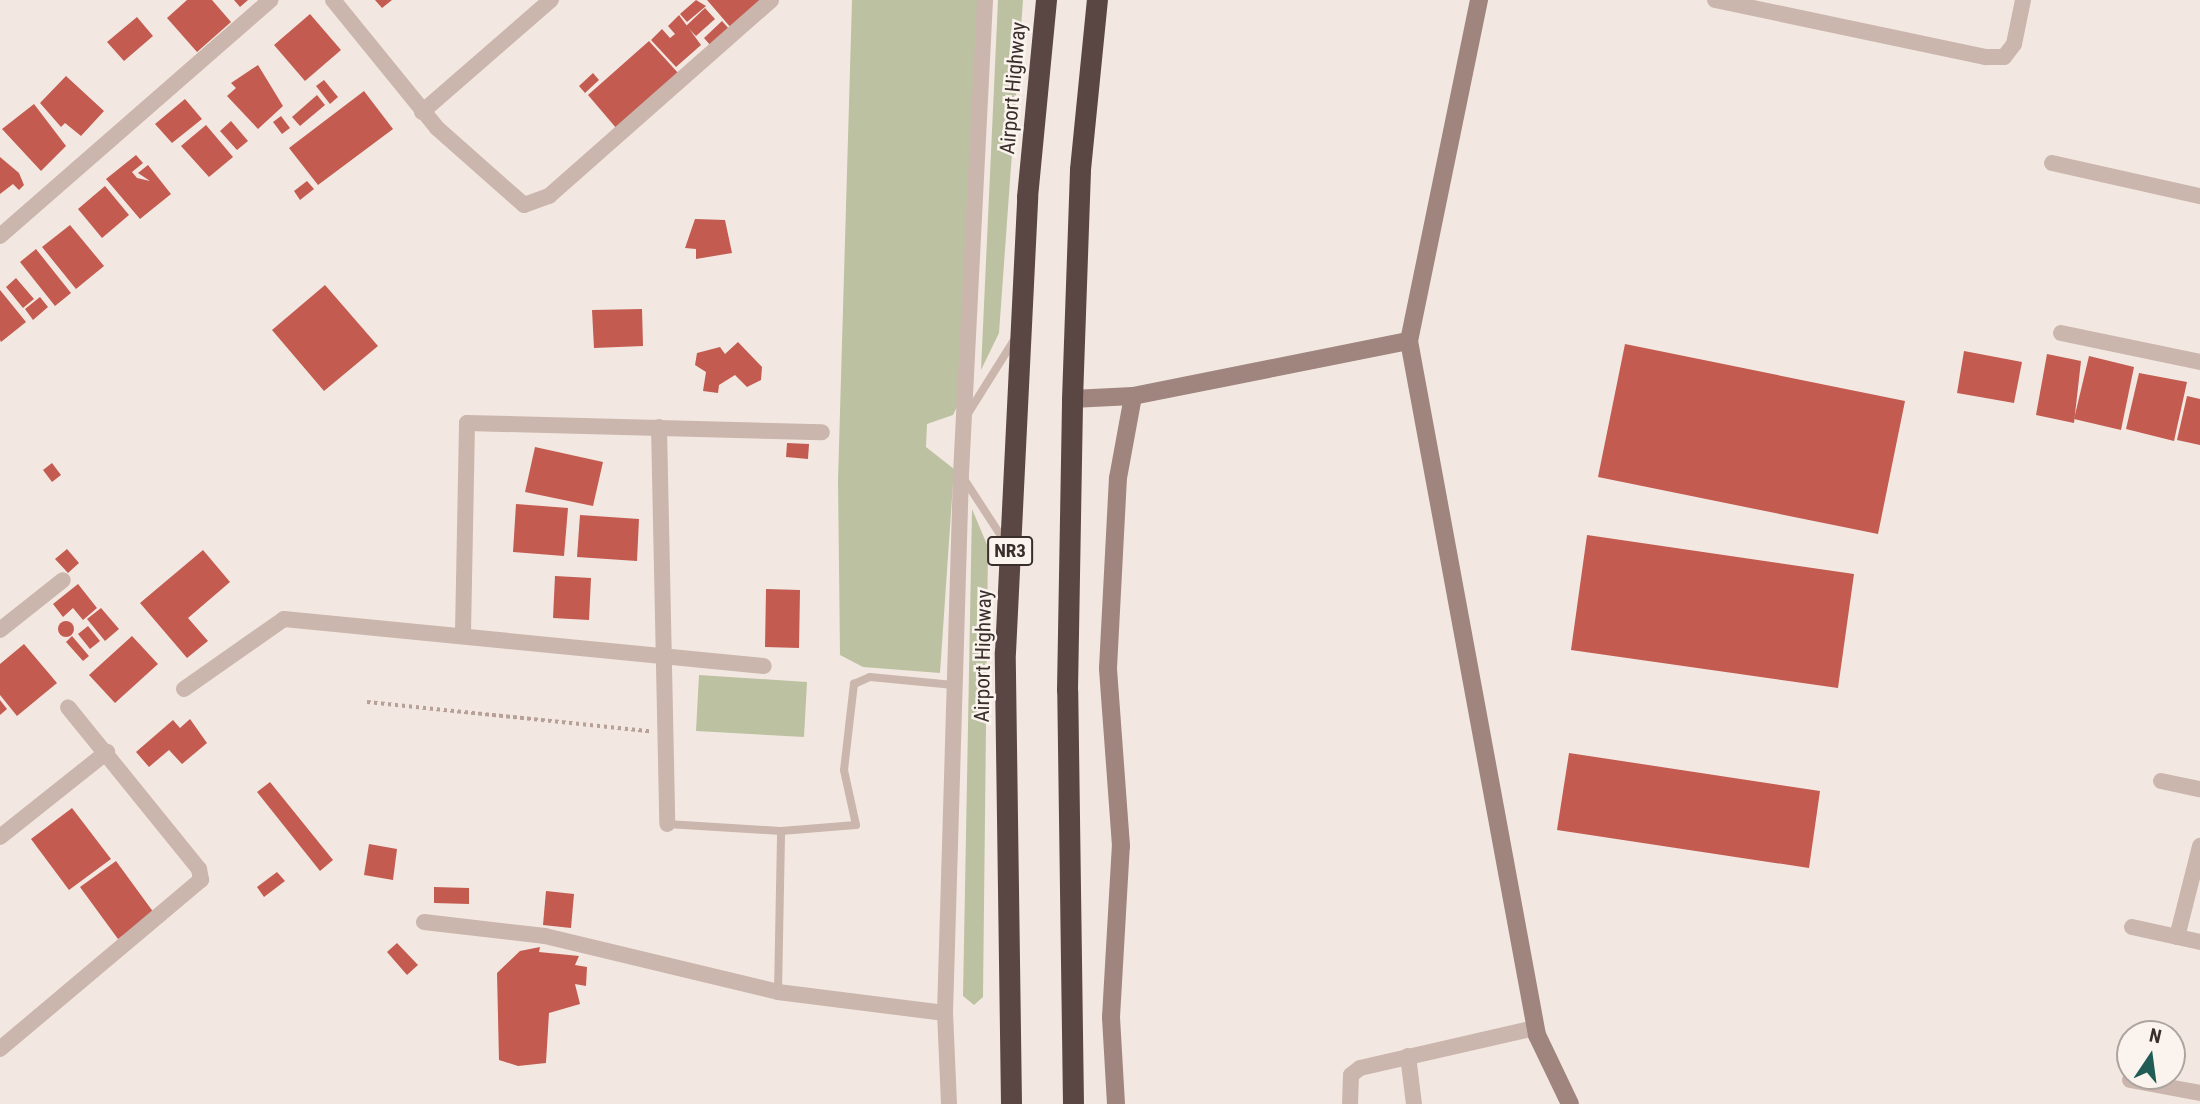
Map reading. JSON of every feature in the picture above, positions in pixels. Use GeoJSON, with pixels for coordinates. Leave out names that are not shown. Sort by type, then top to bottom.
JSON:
{"type":"FeatureCollection","features":[{"type":"Feature","properties":{"kind":"highway","name":"Airport Highway"},"geometry":{"type":"LineString","coordinates":[[1011,1104],[1005,816],[1010,550],[1021,328],[1046,0]]}},
{"type":"Feature","properties":{"kind":"highway"},"geometry":{"type":"LineString","coordinates":[[1073,1104],[1066,690],[1072,399],[1080,169],[1097,0]]}},
{"type":"Feature","properties":{"kind":"street"},"geometry":{"type":"LineString","coordinates":[[0,236],[271,0]]}},
{"type":"Feature","properties":{"kind":"street"},"geometry":{"type":"LineString","coordinates":[[333,0],[422,112],[512,200],[536,203],[771,0]]}},
{"type":"Feature","properties":{"kind":"street"},"geometry":{"type":"LineString","coordinates":[[422,112],[551,0]]}},
{"type":"Feature","properties":{"kind":"street"},"geometry":{"type":"LineString","coordinates":[[948,1104],[945,1013],[961,474],[985,0]]}},
{"type":"Feature","properties":{"kind":"street"},"geometry":{"type":"LineString","coordinates":[[1479,0],[1409,341],[1535,1028],[1570,1104]]}},
{"type":"Feature","properties":{"kind":"street"},"geometry":{"type":"LineString","coordinates":[[1714,0],[1986,57],[2004,57],[2014,44],[2023,0]]}},
{"type":"Feature","properties":{"kind":"street"},"geometry":{"type":"LineString","coordinates":[[2052,163],[2200,196]]}},
{"type":"Feature","properties":{"kind":"street"},"geometry":{"type":"LineString","coordinates":[[2061,333],[2200,362]]}},
{"type":"Feature","properties":{"kind":"street"},"geometry":{"type":"LineString","coordinates":[[1072,399],[1133,396],[1409,341]]}},
{"type":"Feature","properties":{"kind":"street"},"geometry":{"type":"LineString","coordinates":[[1116,1104],[1111,1017],[1121,846],[1111,780],[1108,668],[1118,478],[1133,396]]}},
{"type":"Feature","properties":{"kind":"street"},"geometry":{"type":"LineString","coordinates":[[463,633],[467,423],[822,432]]}},
{"type":"Feature","properties":{"kind":"street"},"geometry":{"type":"LineString","coordinates":[[659,427],[667,824]]}},
{"type":"Feature","properties":{"kind":"street"},"geometry":{"type":"LineString","coordinates":[[0,630],[63,580]]}},
{"type":"Feature","properties":{"kind":"street"},"geometry":{"type":"LineString","coordinates":[[184,689],[277,621],[463,633],[764,666]]}},
{"type":"Feature","properties":{"kind":"street"},"geometry":{"type":"LineString","coordinates":[[0,1049],[201,880],[107,752],[68,706]]}},
{"type":"Feature","properties":{"kind":"street"},"geometry":{"type":"LineString","coordinates":[[0,836],[107,752]]}},
{"type":"Feature","properties":{"kind":"street"},"geometry":{"type":"LineString","coordinates":[[2161,781],[2200,789]]}},
{"type":"Feature","properties":{"kind":"street"},"geometry":{"type":"LineString","coordinates":[[2177,937],[2200,846]]}},
{"type":"Feature","properties":{"kind":"street"},"geometry":{"type":"LineString","coordinates":[[424,922],[545,936],[778,992],[945,1013]]}},
{"type":"Feature","properties":{"kind":"street"},"geometry":{"type":"LineString","coordinates":[[2132,927],[2200,942]]}},
{"type":"Feature","properties":{"kind":"street"},"geometry":{"type":"LineString","coordinates":[[1350,1104],[1350,1075],[1408,1056],[1535,1028]]}},
{"type":"Feature","properties":{"kind":"street"},"geometry":{"type":"LineString","coordinates":[[1408,1056],[1414,1104]]}},
{"type":"Feature","properties":{"kind":"lane"},"geometry":{"type":"LineString","coordinates":[[966,416],[1021,328]]}},
{"type":"Feature","properties":{"kind":"lane"},"geometry":{"type":"LineString","coordinates":[[961,474],[1010,550]]}},
{"type":"Feature","properties":{"kind":"lane"},"geometry":{"type":"LineString","coordinates":[[667,824],[781,831],[856,825],[844,770],[854,684],[870,677],[954,685]]}},
{"type":"Feature","properties":{"kind":"lane"},"geometry":{"type":"LineString","coordinates":[[778,992],[781,831]]}},
{"type":"Feature","properties":{"kind":"path"},"geometry":{"type":"LineString","coordinates":[[367,702],[667,733]]}},
{"type":"Feature","properties":{"kind":"green space"},"geometry":{"type":"Polygon","coordinates":[[[852,0],[979,0],[958,405],[953,415],[927,424],[926,447],[954,469],[940,673],[863,667],[840,655],[838,480],[852,0]]]}},
{"type":"Feature","properties":{"kind":"green space"},"geometry":{"type":"Polygon","coordinates":[[[998,0],[1023,0],[999,333],[981,370],[998,0]]]}},
{"type":"Feature","properties":{"kind":"green space"},"geometry":{"type":"Polygon","coordinates":[[[972,509],[988,547],[983,997],[974,1005],[963,996],[972,509]]]}},
{"type":"Feature","properties":{"kind":"green space"},"geometry":{"type":"Polygon","coordinates":[[[699,675],[807,682],[804,737],[696,731],[699,675]]]}},
{"type":"Feature","properties":{"kind":"building"},"geometry":{"type":"Polygon","coordinates":[[[187,0],[212,0],[231,22],[197,52],[167,18],[187,0]]]}},
{"type":"Feature","properties":{"kind":"building"},"geometry":{"type":"Polygon","coordinates":[[[234,0],[248,0],[240,7],[234,0]]]}},
{"type":"Feature","properties":{"kind":"building"},"geometry":{"type":"Polygon","coordinates":[[[375,0],[392,0],[382,8],[375,0]]]}},
{"type":"Feature","properties":{"kind":"building"},"geometry":{"type":"Polygon","coordinates":[[[696,0],[706,6],[687,22],[680,14],[696,0]]]}},
{"type":"Feature","properties":{"kind":"building"},"geometry":{"type":"Polygon","coordinates":[[[707,0],[764,0],[732,29],[707,0]]]}},
{"type":"Feature","properties":{"kind":"building"},"geometry":{"type":"Polygon","coordinates":[[[705,8],[715,19],[696,36],[686,26],[705,8]]]}},
{"type":"Feature","properties":{"kind":"building"},"geometry":{"type":"Polygon","coordinates":[[[310,14],[341,50],[305,81],[274,45],[310,14]]]}},
{"type":"Feature","properties":{"kind":"building"},"geometry":{"type":"Polygon","coordinates":[[[679,15],[701,45],[676,67],[651,40],[662,29],[670,38],[675,34],[668,26],[679,15]]]}},
{"type":"Feature","properties":{"kind":"building"},"geometry":{"type":"Polygon","coordinates":[[[137,17],[153,36],[124,61],[107,42],[137,17]]]}},
{"type":"Feature","properties":{"kind":"building"},"geometry":{"type":"Polygon","coordinates":[[[722,21],[730,30],[711,46],[704,38],[722,21]]]}},
{"type":"Feature","properties":{"kind":"building"},"geometry":{"type":"Polygon","coordinates":[[[649,41],[679,74],[617,129],[588,95],[649,41]]]}},
{"type":"Feature","properties":{"kind":"building"},"geometry":{"type":"Polygon","coordinates":[[[258,65],[283,106],[258,129],[227,96],[236,88],[231,83],[258,65]]]}},
{"type":"Feature","properties":{"kind":"building"},"geometry":{"type":"Polygon","coordinates":[[[593,73],[599,80],[585,93],[579,86],[593,73]]]}},
{"type":"Feature","properties":{"kind":"building"},"geometry":{"type":"Polygon","coordinates":[[[66,76],[104,111],[81,136],[65,123],[61,127],[40,103],[66,76]]]}},
{"type":"Feature","properties":{"kind":"building"},"geometry":{"type":"Polygon","coordinates":[[[324,80],[338,97],[330,104],[316,86],[324,80]]]}},
{"type":"Feature","properties":{"kind":"building"},"geometry":{"type":"Polygon","coordinates":[[[364,91],[393,129],[318,185],[289,148],[364,91]]]}},
{"type":"Feature","properties":{"kind":"building"},"geometry":{"type":"Polygon","coordinates":[[[317,95],[325,105],[300,126],[292,117],[317,95]]]}},
{"type":"Feature","properties":{"kind":"building"},"geometry":{"type":"Polygon","coordinates":[[[185,99],[202,119],[172,143],[155,124],[185,99]]]}},
{"type":"Feature","properties":{"kind":"building"},"geometry":{"type":"Polygon","coordinates":[[[34,104],[66,146],[41,171],[2,129],[34,104]]]}},
{"type":"Feature","properties":{"kind":"building"},"geometry":{"type":"Polygon","coordinates":[[[281,116],[290,128],[282,134],[273,122],[281,116]]]}},
{"type":"Feature","properties":{"kind":"building"},"geometry":{"type":"Polygon","coordinates":[[[231,121],[248,141],[237,150],[220,131],[231,121]]]}},
{"type":"Feature","properties":{"kind":"building"},"geometry":{"type":"Polygon","coordinates":[[[206,125],[233,157],[209,177],[181,146],[206,125]]]}},
{"type":"Feature","properties":{"kind":"building"},"geometry":{"type":"Polygon","coordinates":[[[136,155],[143,163],[132,172],[137,178],[150,181],[138,173],[148,165],[171,194],[140,219],[106,179],[136,155]]]}},
{"type":"Feature","properties":{"kind":"building"},"geometry":{"type":"Polygon","coordinates":[[[0,157],[19,173],[24,185],[19,190],[13,184],[0,194],[0,157]]]}},
{"type":"Feature","properties":{"kind":"building"},"geometry":{"type":"Polygon","coordinates":[[[307,181],[314,189],[300,200],[294,191],[307,181]]]}},
{"type":"Feature","properties":{"kind":"building"},"geometry":{"type":"Polygon","coordinates":[[[105,186],[129,215],[102,238],[78,209],[105,186]]]}},
{"type":"Feature","properties":{"kind":"building"},"geometry":{"type":"Polygon","coordinates":[[[695,219],[725,220],[732,253],[696,259],[696,249],[685,248],[695,219]]]}},
{"type":"Feature","properties":{"kind":"building"},"geometry":{"type":"Polygon","coordinates":[[[70,225],[104,266],[76,289],[42,247],[70,225]]]}},
{"type":"Feature","properties":{"kind":"building"},"geometry":{"type":"Polygon","coordinates":[[[36,249],[71,293],[55,306],[20,262],[36,249]]]}},
{"type":"Feature","properties":{"kind":"building"},"geometry":{"type":"Polygon","coordinates":[[[16,278],[34,299],[23,308],[6,287],[16,278]]]}},
{"type":"Feature","properties":{"kind":"building"},"geometry":{"type":"Polygon","coordinates":[[[325,285],[378,346],[324,391],[272,330],[325,285]]]}},
{"type":"Feature","properties":{"kind":"building"},"geometry":{"type":"Polygon","coordinates":[[[0,290],[26,322],[1,342],[0,340],[0,290]]]}},
{"type":"Feature","properties":{"kind":"building"},"geometry":{"type":"Polygon","coordinates":[[[40,297],[48,307],[33,320],[25,309],[40,297]]]}},
{"type":"Feature","properties":{"kind":"building"},"geometry":{"type":"Polygon","coordinates":[[[642,309],[643,346],[594,348],[592,310],[642,309]]]}},
{"type":"Feature","properties":{"kind":"building"},"geometry":{"type":"Polygon","coordinates":[[[738,342],[762,367],[761,380],[747,387],[735,375],[719,385],[718,393],[703,391],[706,372],[695,365],[697,353],[720,347],[725,354],[738,342]]]}},
{"type":"Feature","properties":{"kind":"building"},"geometry":{"type":"Polygon","coordinates":[[[1625,344],[1905,401],[1878,534],[1598,477],[1625,344]]]}},
{"type":"Feature","properties":{"kind":"building"},"geometry":{"type":"Polygon","coordinates":[[[1964,351],[2022,362],[2014,403],[1957,393],[1964,351]]]}},
{"type":"Feature","properties":{"kind":"building"},"geometry":{"type":"Polygon","coordinates":[[[2047,354],[2081,361],[2074,423],[2036,415],[2047,354]]]}},
{"type":"Feature","properties":{"kind":"building"},"geometry":{"type":"Polygon","coordinates":[[[2089,356],[2134,367],[2121,430],[2074,419],[2089,356]]]}},
{"type":"Feature","properties":{"kind":"building"},"geometry":{"type":"Polygon","coordinates":[[[2139,373],[2187,382],[2174,441],[2126,429],[2139,373]]]}},
{"type":"Feature","properties":{"kind":"building"},"geometry":{"type":"Polygon","coordinates":[[[2187,396],[2200,399],[2200,445],[2177,440],[2187,396]]]}},
{"type":"Feature","properties":{"kind":"building"},"geometry":{"type":"Polygon","coordinates":[[[787,443],[809,444],[808,459],[786,457],[787,443]]]}},
{"type":"Feature","properties":{"kind":"building"},"geometry":{"type":"Polygon","coordinates":[[[535,447],[603,462],[593,506],[525,492],[535,447]]]}},
{"type":"Feature","properties":{"kind":"building"},"geometry":{"type":"Polygon","coordinates":[[[52,463],[61,475],[52,482],[43,470],[52,463]]]}},
{"type":"Feature","properties":{"kind":"building"},"geometry":{"type":"Polygon","coordinates":[[[516,504],[568,508],[564,556],[513,552],[516,504]]]}},
{"type":"Feature","properties":{"kind":"building"},"geometry":{"type":"Polygon","coordinates":[[[580,515],[639,519],[637,561],[577,557],[580,515]]]}},
{"type":"Feature","properties":{"kind":"building"},"geometry":{"type":"Polygon","coordinates":[[[1587,535],[1854,574],[1838,688],[1571,650],[1587,535]]]}},
{"type":"Feature","properties":{"kind":"building"},"geometry":{"type":"Polygon","coordinates":[[[67,549],[79,563],[68,573],[55,559],[67,549]]]}},
{"type":"Feature","properties":{"kind":"building"},"geometry":{"type":"Polygon","coordinates":[[[203,550],[230,582],[188,618],[208,641],[187,658],[140,603],[203,550]]]}},
{"type":"Feature","properties":{"kind":"building"},"geometry":{"type":"Polygon","coordinates":[[[555,576],[591,578],[589,620],[553,618],[555,576]]]}},
{"type":"Feature","properties":{"kind":"building"},"geometry":{"type":"Polygon","coordinates":[[[78,584],[97,608],[83,620],[73,608],[63,617],[53,604],[78,584]]]}},
{"type":"Feature","properties":{"kind":"building"},"geometry":{"type":"Polygon","coordinates":[[[766,589],[800,590],[799,648],[765,647],[766,589]]]}},
{"type":"Feature","properties":{"kind":"building"},"geometry":{"type":"Polygon","coordinates":[[[101,608],[119,629],[105,641],[87,619],[101,608]]]}},
{"type":"Feature","properties":{"kind":"building"},"geometry":{"type":"Polygon","coordinates":[[[63,621],[69,621],[74,629],[72,635],[63,637],[58,632],[58,626],[63,621]]]}},
{"type":"Feature","properties":{"kind":"building"},"geometry":{"type":"Polygon","coordinates":[[[88,626],[100,641],[90,649],[78,634],[88,626]]]}},
{"type":"Feature","properties":{"kind":"building"},"geometry":{"type":"Polygon","coordinates":[[[72,636],[89,656],[83,661],[66,642],[72,636]]]}},
{"type":"Feature","properties":{"kind":"building"},"geometry":{"type":"Polygon","coordinates":[[[132,636],[158,664],[115,703],[89,675],[132,636]]]}},
{"type":"Feature","properties":{"kind":"building"},"geometry":{"type":"Polygon","coordinates":[[[24,644],[57,683],[17,716],[0,695],[0,664],[24,644]]]}},
{"type":"Feature","properties":{"kind":"building"},"geometry":{"type":"Polygon","coordinates":[[[0,700],[7,709],[0,715],[0,700]]]}},
{"type":"Feature","properties":{"kind":"building"},"geometry":{"type":"Polygon","coordinates":[[[190,719],[207,743],[182,764],[169,750],[149,767],[136,752],[173,720],[180,728],[190,719]]]}},
{"type":"Feature","properties":{"kind":"building"},"geometry":{"type":"Polygon","coordinates":[[[1569,753],[1820,791],[1809,868],[1557,830],[1569,753]]]}},
{"type":"Feature","properties":{"kind":"building"},"geometry":{"type":"Polygon","coordinates":[[[270,782],[333,860],[320,871],[257,792],[270,782]]]}},
{"type":"Feature","properties":{"kind":"building"},"geometry":{"type":"Polygon","coordinates":[[[72,808],[111,859],[69,890],[31,839],[72,808]]]}},
{"type":"Feature","properties":{"kind":"building"},"geometry":{"type":"Polygon","coordinates":[[[369,844],[397,849],[393,880],[364,875],[369,844]]]}},
{"type":"Feature","properties":{"kind":"building"},"geometry":{"type":"Polygon","coordinates":[[[116,861],[154,913],[118,939],[80,887],[116,861]]]}},
{"type":"Feature","properties":{"kind":"building"},"geometry":{"type":"Polygon","coordinates":[[[277,872],[285,881],[264,897],[257,887],[277,872]]]}},
{"type":"Feature","properties":{"kind":"building"},"geometry":{"type":"Polygon","coordinates":[[[434,887],[469,888],[469,904],[434,903],[434,887]]]}},
{"type":"Feature","properties":{"kind":"building"},"geometry":{"type":"Polygon","coordinates":[[[546,891],[574,894],[571,928],[543,925],[546,891]]]}},
{"type":"Feature","properties":{"kind":"building"},"geometry":{"type":"Polygon","coordinates":[[[397,943],[418,965],[407,975],[387,952],[397,943]]]}},
{"type":"Feature","properties":{"kind":"building"},"geometry":{"type":"Polygon","coordinates":[[[540,947],[539,952],[579,956],[575,965],[587,967],[586,986],[575,984],[580,1004],[549,1013],[546,1063],[518,1066],[499,1060],[497,973],[520,951],[540,947]]]}}]}
